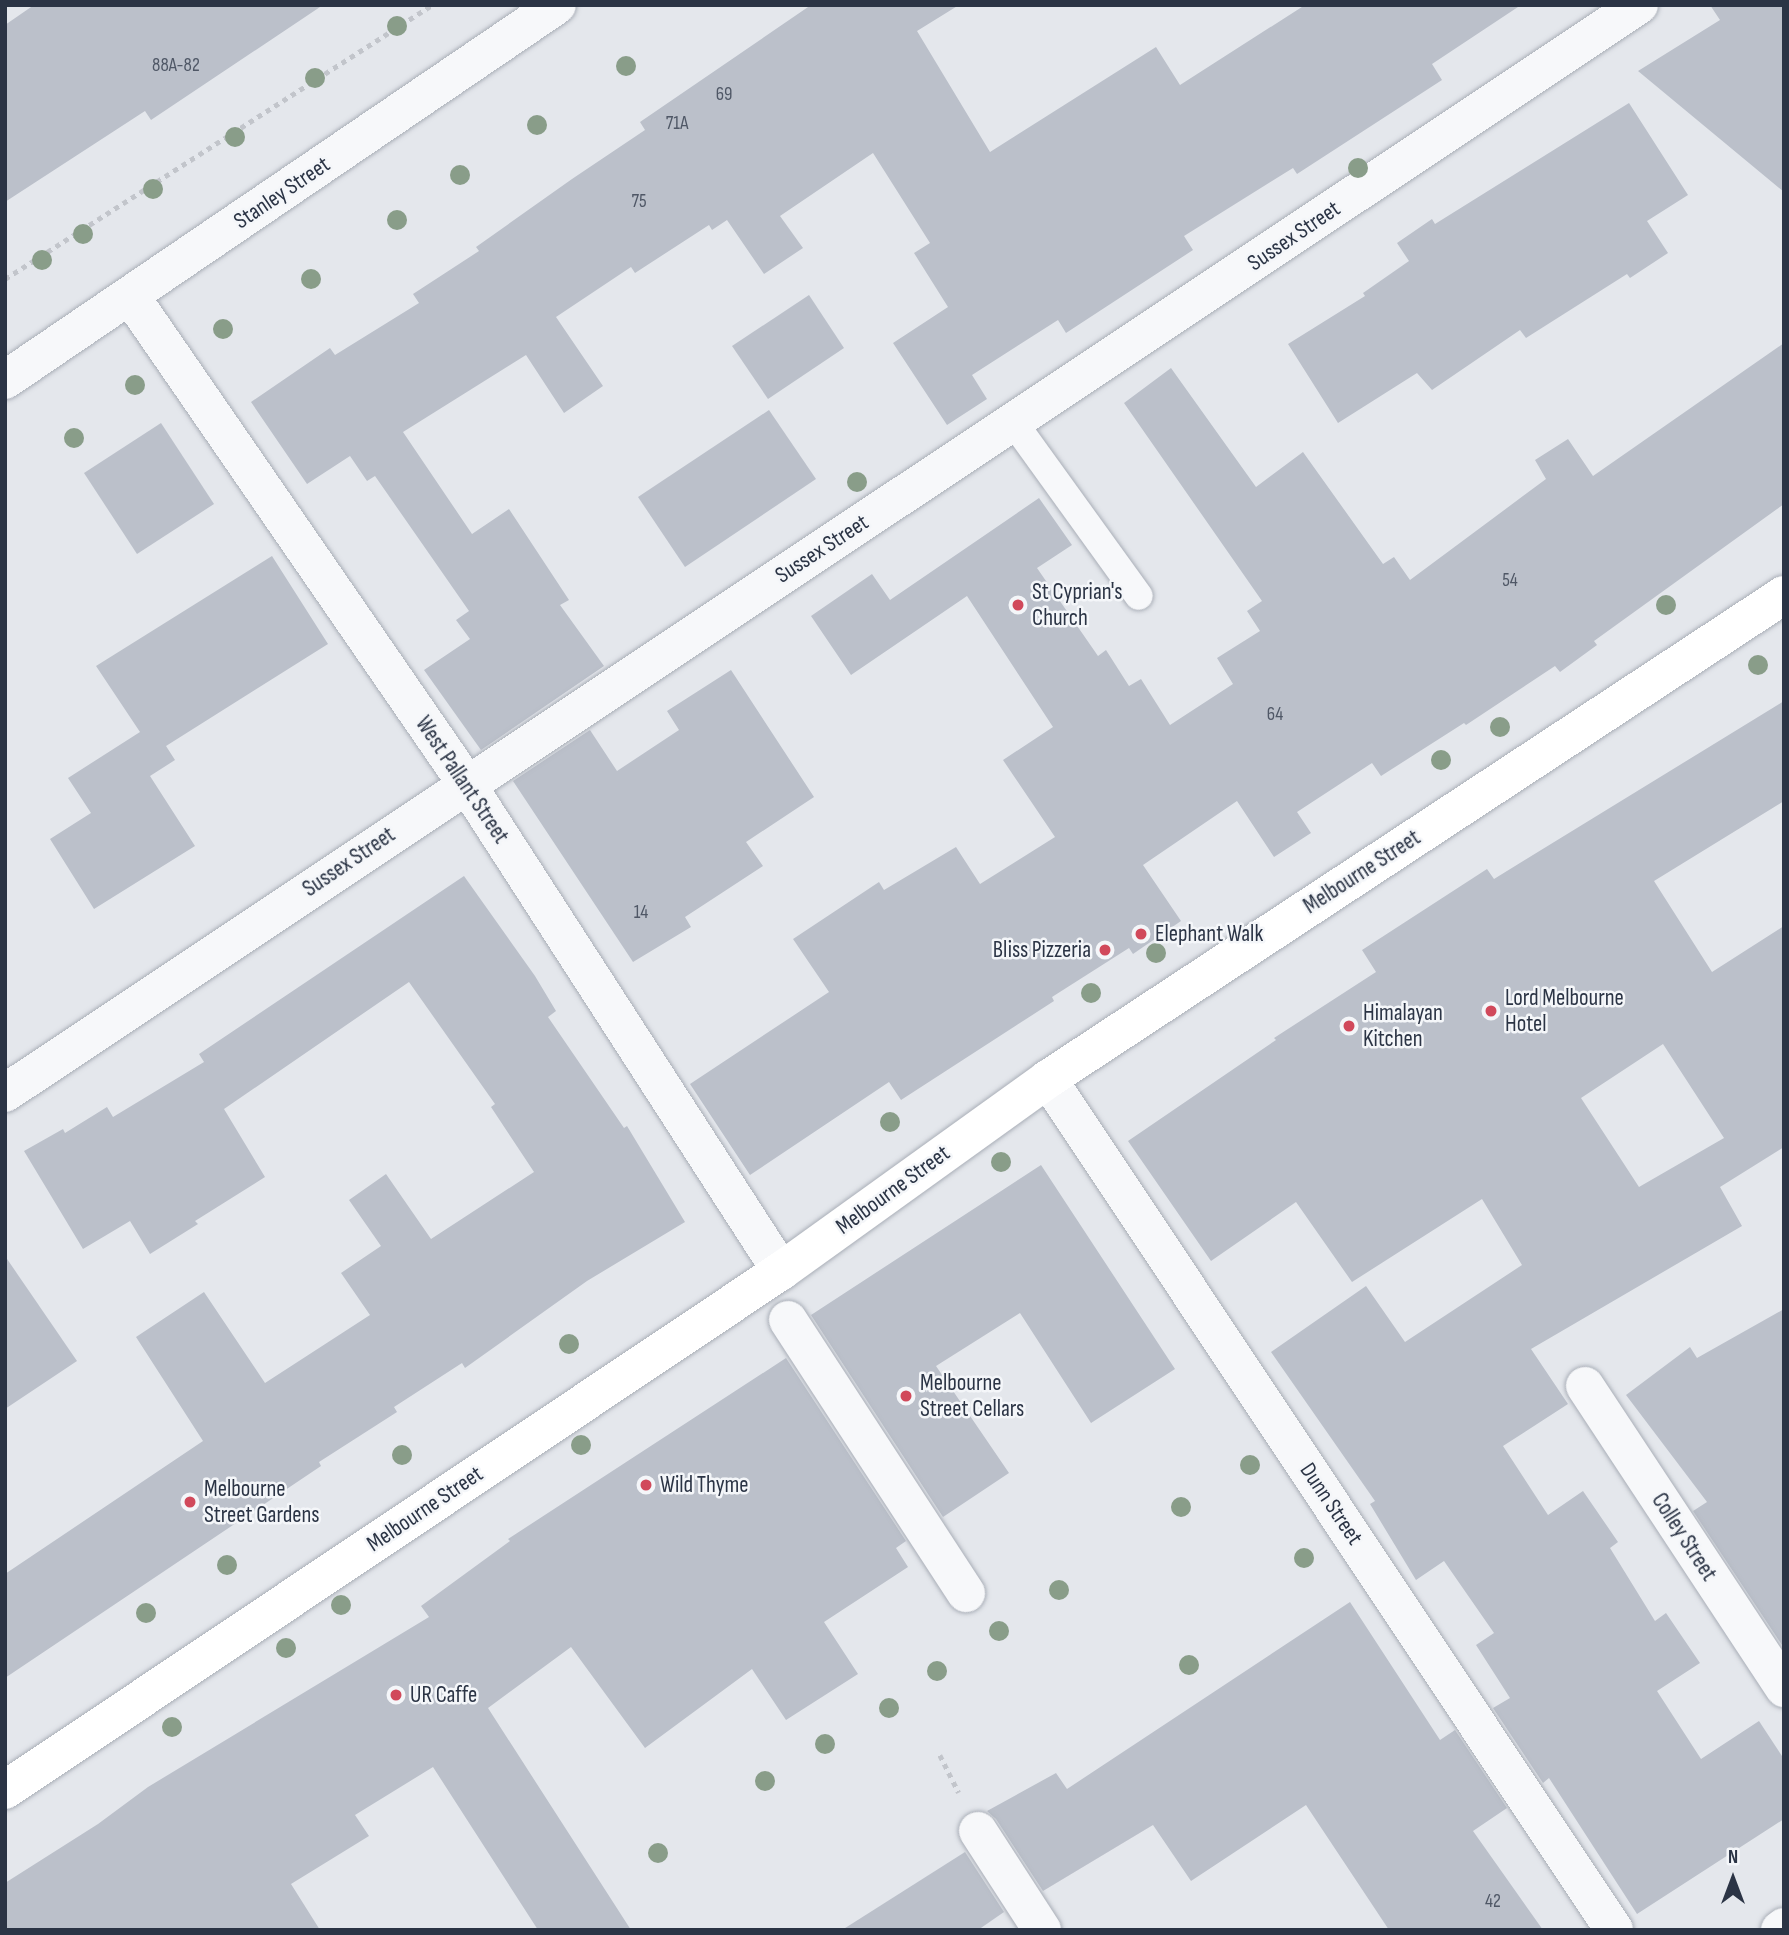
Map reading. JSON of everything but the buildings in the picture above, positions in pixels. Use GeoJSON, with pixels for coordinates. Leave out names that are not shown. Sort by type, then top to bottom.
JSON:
{"type":"FeatureCollection","features":[{"type":"Feature","properties":{"kind":"main road","name":"Melbourne Street"},"geometry":{"type":"LineString","coordinates":[[5,1790],[781,1271],[1048,1079],[1784,595]]}},
{"type":"Feature","properties":{"kind":"street","name":"Stanley Street"},"geometry":{"type":"LineString","coordinates":[[5,380],[131,297],[557,5]]}},
{"type":"Feature","properties":{"kind":"street","name":"Sussex Street"},"geometry":{"type":"LineString","coordinates":[[5,1093],[466,783],[1014,423],[1639,5]]}},
{"type":"Feature","properties":{"kind":"street","name":"West Pallant Street"},"geometry":{"type":"LineString","coordinates":[[131,297],[466,783],[781,1271]]}},
{"type":"Feature","properties":{"kind":"street","name":"Dunn Street"},"geometry":{"type":"LineString","coordinates":[[1048,1079],[1614,1930]]}},
{"type":"Feature","properties":{"kind":"street"},"geometry":{"type":"LineString","coordinates":[[788,1320],[966,1592]]}},
{"type":"Feature","properties":{"kind":"street","name":"Colley Street"},"geometry":{"type":"LineString","coordinates":[[1585,1387],[1784,1688]]}},
{"type":"Feature","properties":{"kind":"street"},"geometry":{"type":"LineString","coordinates":[[978,1831],[1042,1930]]}},
{"type":"Feature","properties":{"kind":"lane"},"geometry":{"type":"LineString","coordinates":[[1014,423],[1139,596]]}},
{"type":"Feature","properties":{"kind":"path"},"geometry":{"type":"LineString","coordinates":[[5,279],[432,5]]}},
{"type":"Feature","properties":{"kind":"place","name":"St Cyprian's Church"},"geometry":{"type":"Point","coordinates":[1018,605]}},
{"type":"Feature","properties":{"kind":"place","name":"Elephant Walk"},"geometry":{"type":"Point","coordinates":[1141,934]}},
{"type":"Feature","properties":{"kind":"place","name":"Bliss Pizzeria"},"geometry":{"type":"Point","coordinates":[1105,950]}},
{"type":"Feature","properties":{"kind":"place","name":"Lord Melbourne Hotel"},"geometry":{"type":"Point","coordinates":[1491,1011]}},
{"type":"Feature","properties":{"kind":"place","name":"Himalayan Kitchen"},"geometry":{"type":"Point","coordinates":[1349,1026]}},
{"type":"Feature","properties":{"kind":"place","name":"Melbourne Street Cellars"},"geometry":{"type":"Point","coordinates":[906,1396]}},
{"type":"Feature","properties":{"kind":"place","name":"Wild Thyme"},"geometry":{"type":"Point","coordinates":[646,1485]}},
{"type":"Feature","properties":{"kind":"place","name":"Melbourne Street Gardens"},"geometry":{"type":"Point","coordinates":[190,1502]}},
{"type":"Feature","properties":{"kind":"place","name":"UR Caffe"},"geometry":{"type":"Point","coordinates":[396,1695]}}]}
